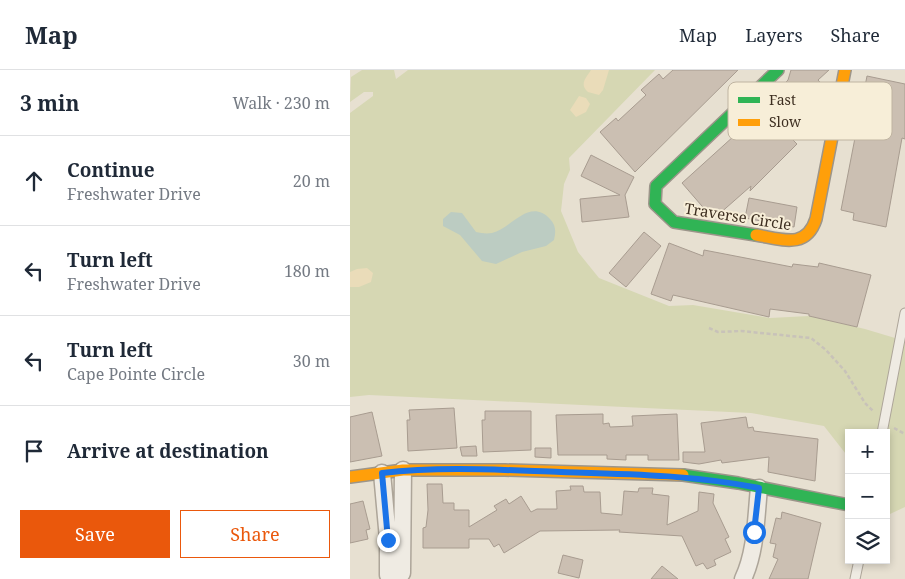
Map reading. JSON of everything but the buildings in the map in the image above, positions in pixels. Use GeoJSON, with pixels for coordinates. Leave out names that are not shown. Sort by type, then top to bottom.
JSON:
{"type":"FeatureCollection","features":[{"type":"Feature","properties":{"kind":"street","name":"Traverse Circle"},"geometry":{"type":"LineString","coordinates":[[765,82],[778,70]]}},
{"type":"Feature","properties":{"kind":"street","name":"Traverse Circle"},"geometry":{"type":"LineString","coordinates":[[728,118],[656,186],[655,204],[674,222],[796,241],[806,238],[812,232],[816,219],[831,140]]}},
{"type":"Feature","properties":{"kind":"street"},"geometry":{"type":"LineString","coordinates":[[398,579],[402,573],[403,470]]}},
{"type":"Feature","properties":{"kind":"street"},"geometry":{"type":"LineString","coordinates":[[350,476],[403,470],[504,470],[678,476],[759,488],[845,504]]}},
{"type":"Feature","properties":{"kind":"street"},"geometry":{"type":"LineString","coordinates":[[382,473],[390,579]]}},
{"type":"Feature","properties":{"kind":"street"},"geometry":{"type":"LineString","coordinates":[[743,579],[749,560],[759,488]]}},
{"type":"Feature","properties":{"kind":"lane"},"geometry":{"type":"LineString","coordinates":[[883,429],[905,313]]}},
{"type":"Feature","properties":{"kind":"lane"},"geometry":{"type":"LineString","coordinates":[[855,579],[858,564]]}},
{"type":"Feature","properties":{"kind":"path"},"geometry":{"type":"LineString","coordinates":[[709,328],[718,332],[741,331],[811,338],[826,350],[844,371],[865,403],[884,421],[905,434]]}},
{"type":"Feature","properties":{"kind":"green space"},"geometry":{"type":"Polygon","coordinates":[[[362,70],[394,70],[396,79],[408,70],[655,70],[569,158],[570,170],[564,184],[561,211],[578,252],[599,278],[669,306],[693,305],[770,318],[809,316],[865,329],[905,341],[905,507],[890,514],[890,429],[845,429],[845,453],[824,426],[751,413],[369,395],[350,397],[350,113],[373,96],[373,92],[364,92],[350,102],[351,77],[362,70]]]}},
{"type":"Feature","properties":{"kind":"sand"},"geometry":{"type":"Polygon","coordinates":[[[591,70],[609,70],[603,90],[599,95],[588,92],[584,86],[584,81],[591,70]]]}},
{"type":"Feature","properties":{"kind":"sand"},"geometry":{"type":"Polygon","coordinates":[[[579,96],[586,98],[590,104],[586,112],[576,117],[570,110],[579,96]]]}},
{"type":"Feature","properties":{"kind":"sand"},"geometry":{"type":"Polygon","coordinates":[[[367,268],[373,273],[371,282],[359,287],[350,287],[350,272],[367,268]]]}},
{"type":"Feature","properties":{"kind":"shaded area"},"geometry":{"type":"Polygon","coordinates":[[[535,211],[542,213],[550,219],[555,231],[554,240],[546,246],[522,252],[496,264],[482,261],[460,235],[443,226],[443,219],[451,212],[462,213],[476,232],[492,233],[520,216],[535,211]]]}},
{"type":"Feature","properties":{"kind":"traffic: fast"},"geometry":{"type":"LineString","coordinates":[[765,82],[778,70]]}},
{"type":"Feature","properties":{"kind":"traffic: fast"},"geometry":{"type":"LineString","coordinates":[[728,118],[656,186],[655,204],[674,222],[756,235]]}},
{"type":"Feature","properties":{"kind":"traffic: fast"},"geometry":{"type":"LineString","coordinates":[[683,475],[738,483],[845,504]]}},
{"type":"Feature","properties":{"kind":"traffic: slow"},"geometry":{"type":"LineString","coordinates":[[843,82],[845,70]]}},
{"type":"Feature","properties":{"kind":"traffic: slow"},"geometry":{"type":"LineString","coordinates":[[756,235],[792,240],[799,239],[812,229],[816,219],[831,140]]}},
{"type":"Feature","properties":{"kind":"traffic: slow"},"geometry":{"type":"LineString","coordinates":[[350,477],[403,470],[505,470],[683,475]]}},
{"type":"Feature","properties":{"kind":"route"},"geometry":{"type":"LineString","coordinates":[[388,540],[382,473],[403,470],[504,470],[678,476],[738,483],[759,488],[754,532]]}}]}
